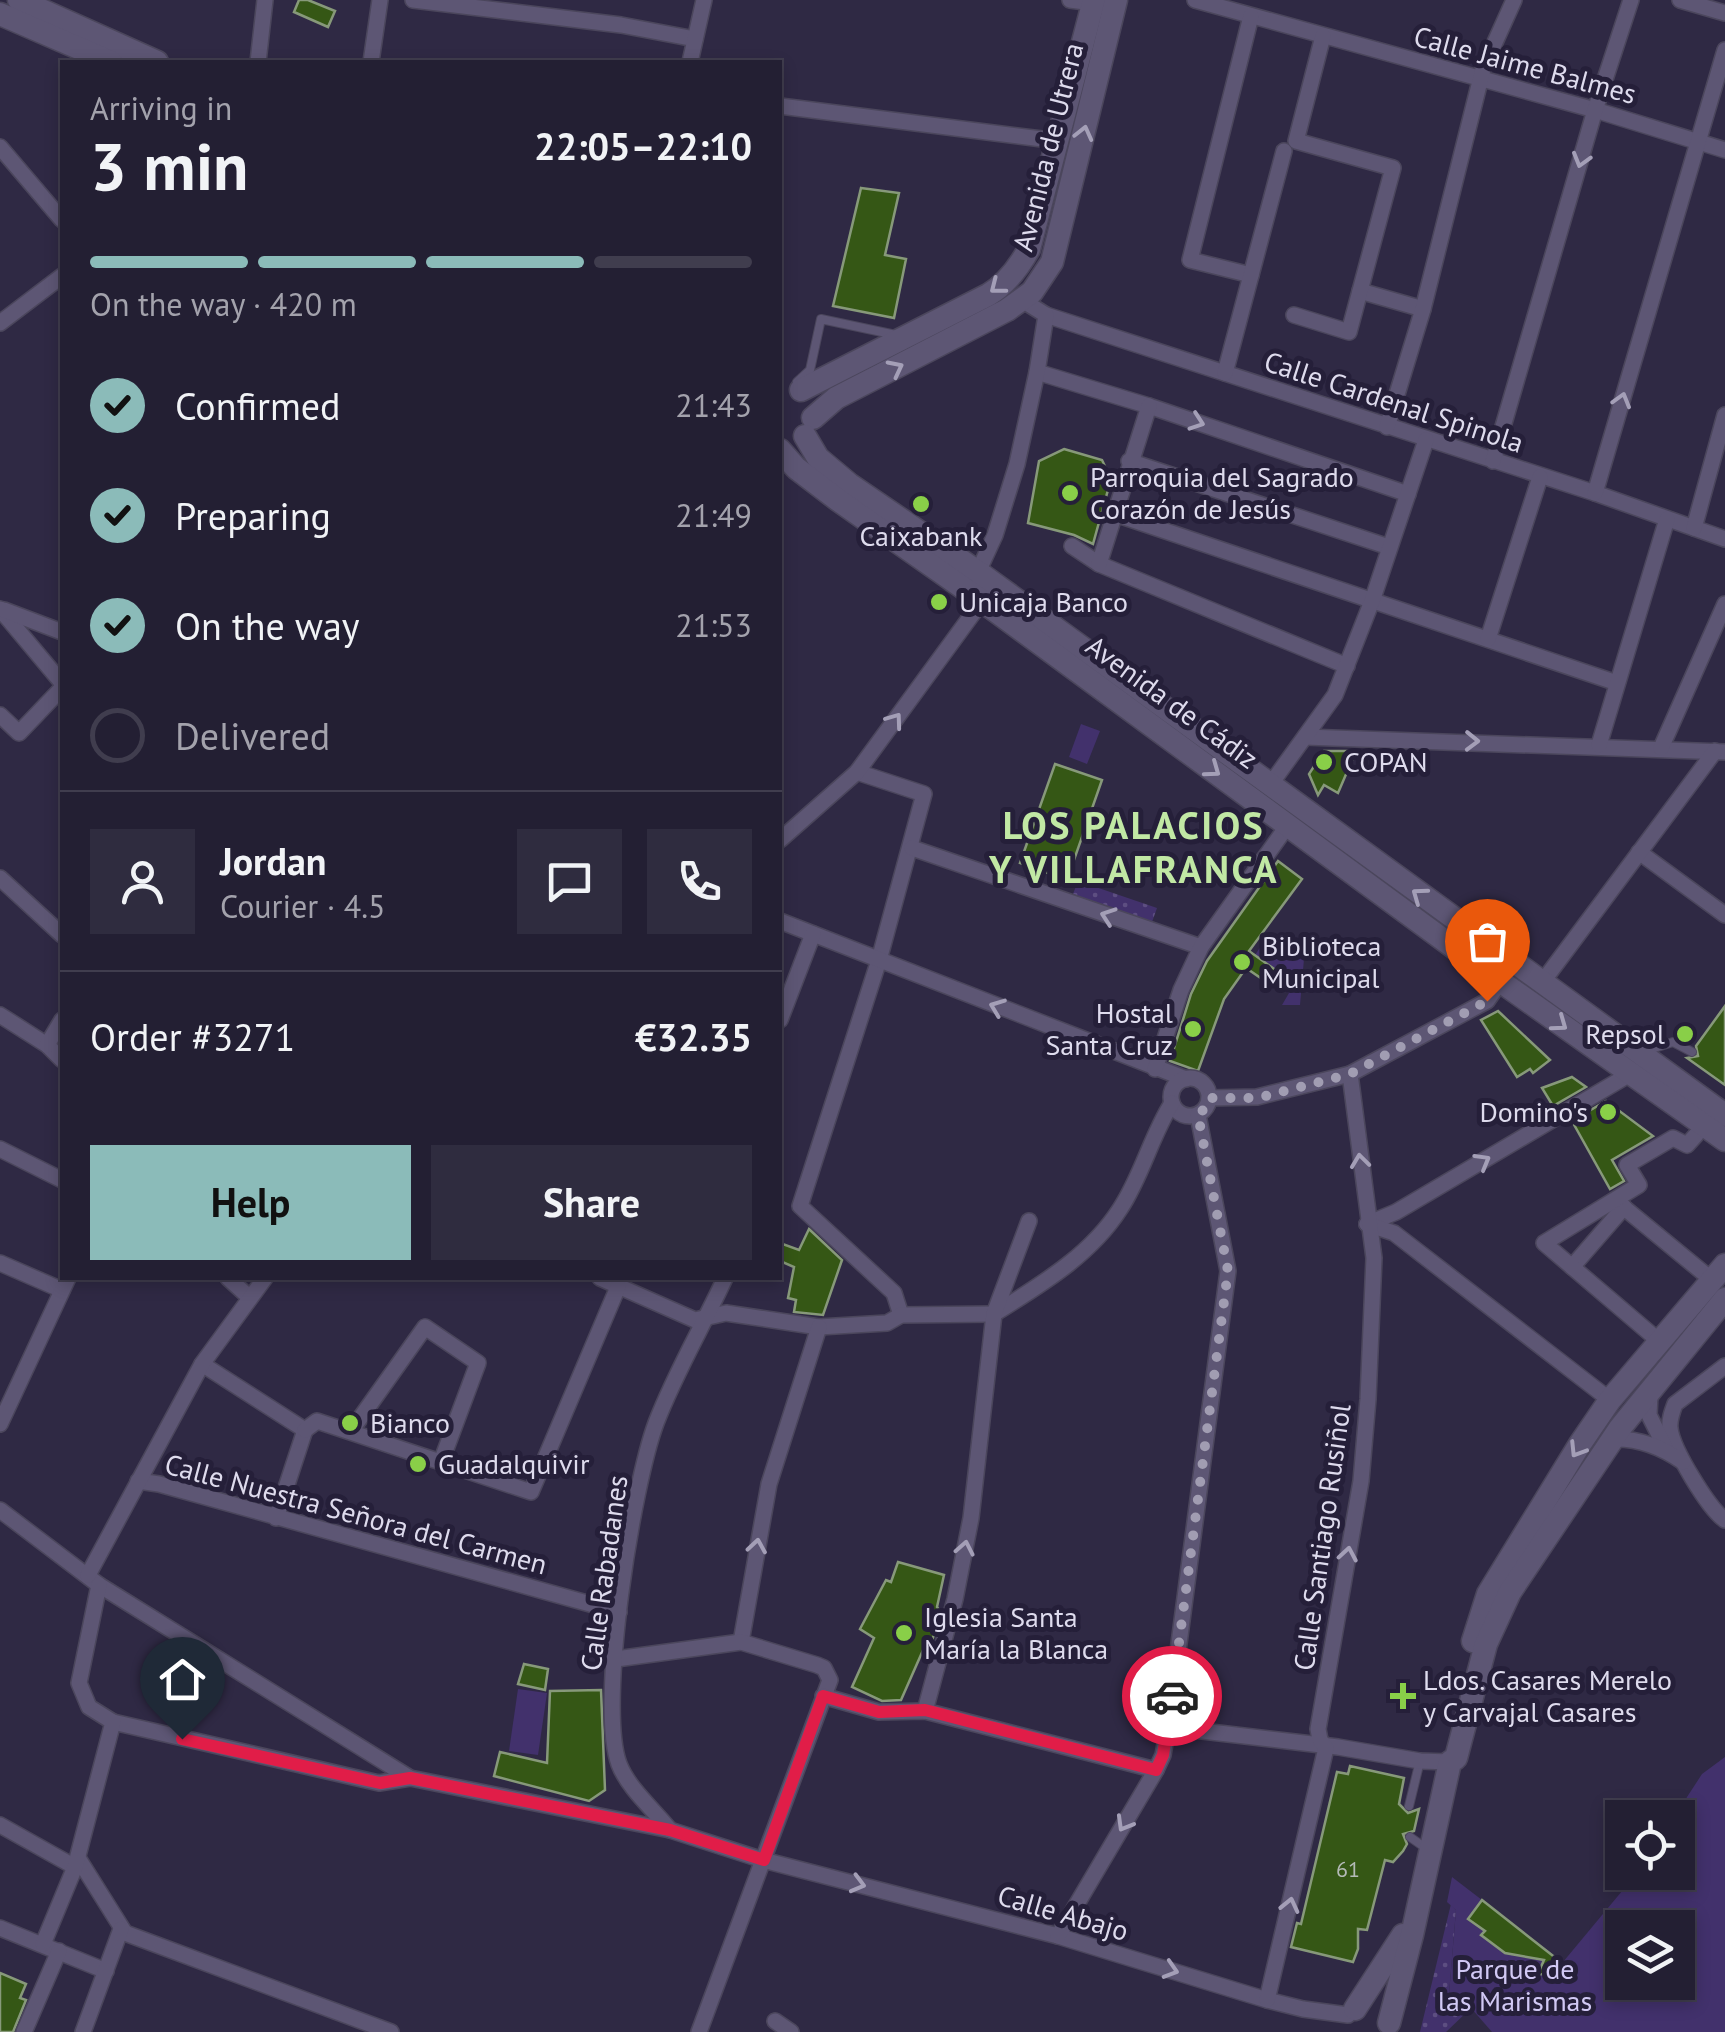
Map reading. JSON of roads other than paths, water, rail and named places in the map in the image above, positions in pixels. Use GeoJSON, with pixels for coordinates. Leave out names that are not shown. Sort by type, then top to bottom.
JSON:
{"type":"FeatureCollection","features":[{"type":"Feature","properties":{"kind":"main road"},"geometry":{"type":"LineString","coordinates":[[19,0],[153,60]]}},
{"type":"Feature","properties":{"kind":"main road","name":"Avenida de Utrera"},"geometry":{"type":"LineString","coordinates":[[791,386],[905,337],[988,294],[1012,275],[1030,248],[1093,1]]}},
{"type":"Feature","properties":{"kind":"main road","name":"Avenida de Utrera"},"geometry":{"type":"LineString","coordinates":[[782,447],[791,444],[836,398],[1022,300],[1036,287],[1052,262],[1093,1]]}},
{"type":"Feature","properties":{"kind":"main road"},"geometry":{"type":"LineString","coordinates":[[0,14],[106,60]]}},
{"type":"Feature","properties":{"kind":"main road","name":"Avenida de Cádiz"},"geometry":{"type":"LineString","coordinates":[[791,386],[811,402],[809,427],[818,458],[833,472],[978,572],[1725,1116]]}},
{"type":"Feature","properties":{"kind":"main road","name":"Avenida de Cádiz"},"geometry":{"type":"LineString","coordinates":[[782,450],[796,468],[838,500],[1725,1140]]}},
{"type":"Feature","properties":{"kind":"main road"},"geometry":{"type":"LineString","coordinates":[[1387,2027],[1418,1900],[1420,1844],[1450,1762],[1447,1750],[1458,1700],[1488,1594],[1610,1400],[1660,1341],[1721,1281]]}},
{"type":"Feature","properties":{"kind":"main road"},"geometry":{"type":"LineString","coordinates":[[1450,1762],[1456,1758],[1478,1670],[1498,1614],[1612,1439],[1673,1362],[1721,1281]]}},
{"type":"Feature","properties":{"kind":"main road"},"geometry":{"type":"LineString","coordinates":[[1349,2019],[1400,1942],[1418,1900]]}},
{"type":"Feature","properties":{"kind":"main road"},"geometry":{"type":"LineString","coordinates":[[1349,2019],[1365,2002],[1376,2002],[1385,2010],[1387,2027]]}},
{"type":"Feature","properties":{"kind":"street"},"geometry":{"type":"LineString","coordinates":[[258,60],[265,0]]}},
{"type":"Feature","properties":{"kind":"street"},"geometry":{"type":"LineString","coordinates":[[371,60],[380,0]]}},
{"type":"Feature","properties":{"kind":"street"},"geometry":{"type":"LineString","coordinates":[[413,0],[620,24],[694,39]]}},
{"type":"Feature","properties":{"kind":"street"},"geometry":{"type":"LineString","coordinates":[[690,60],[704,0]]}},
{"type":"Feature","properties":{"kind":"street","name":"Calle Jaime Balmes"},"geometry":{"type":"LineString","coordinates":[[1195,0],[1596,110],[1725,150]]}},
{"type":"Feature","properties":{"kind":"street"},"geometry":{"type":"LineString","coordinates":[[1387,427],[1423,310],[1481,79],[1514,0]]}},
{"type":"Feature","properties":{"kind":"street"},"geometry":{"type":"LineString","coordinates":[[1493,462],[1631,0]]}},
{"type":"Feature","properties":{"kind":"street"},"geometry":{"type":"LineString","coordinates":[[1680,0],[1725,13]]}},
{"type":"Feature","properties":{"kind":"street"},"geometry":{"type":"LineString","coordinates":[[1190,260],[1251,16]]}},
{"type":"Feature","properties":{"kind":"street"},"geometry":{"type":"LineString","coordinates":[[1294,314],[1349,332],[1393,168],[1296,141],[1322,36]]}},
{"type":"Feature","properties":{"kind":"street"},"geometry":{"type":"LineString","coordinates":[[1595,493],[1725,50]]}},
{"type":"Feature","properties":{"kind":"street"},"geometry":{"type":"LineString","coordinates":[[782,106],[1058,142]]}},
{"type":"Feature","properties":{"kind":"street"},"geometry":{"type":"LineString","coordinates":[[0,147],[60,218]]}},
{"type":"Feature","properties":{"kind":"street"},"geometry":{"type":"LineString","coordinates":[[1224,372],[1284,151]]}},
{"type":"Feature","properties":{"kind":"street"},"geometry":{"type":"LineString","coordinates":[[1170,261],[1190,260],[1251,275]]}},
{"type":"Feature","properties":{"kind":"street"},"geometry":{"type":"LineString","coordinates":[[0,322],[60,277]]}},
{"type":"Feature","properties":{"kind":"street"},"geometry":{"type":"LineString","coordinates":[[1360,291],[1423,310]]}},
{"type":"Feature","properties":{"kind":"street","name":"Calle Cardenal Spinola"},"geometry":{"type":"LineString","coordinates":[[1022,300],[1046,316],[1595,493],[1725,539]]}},
{"type":"Feature","properties":{"kind":"street"},"geometry":{"type":"LineString","coordinates":[[782,838],[857,772],[982,601],[978,572],[995,535],[1017,464],[1046,316]]}},
{"type":"Feature","properties":{"kind":"street"},"geometry":{"type":"LineString","coordinates":[[1037,372],[1408,494]]}},
{"type":"Feature","properties":{"kind":"street"},"geometry":{"type":"LineString","coordinates":[[1099,564],[1148,406]]}},
{"type":"Feature","properties":{"kind":"street"},"geometry":{"type":"LineString","coordinates":[[1694,528],[1725,415]]}},
{"type":"Feature","properties":{"kind":"street"},"geometry":{"type":"LineString","coordinates":[[1270,786],[1335,696],[1372,601],[1426,440]]}},
{"type":"Feature","properties":{"kind":"street"},"geometry":{"type":"LineString","coordinates":[[1128,461],[1390,547]]}},
{"type":"Feature","properties":{"kind":"street"},"geometry":{"type":"LineString","coordinates":[[1488,639],[1540,476]]}},
{"type":"Feature","properties":{"kind":"street"},"geometry":{"type":"LineString","coordinates":[[1112,512],[1617,683]]}},
{"type":"Feature","properties":{"kind":"street"},"geometry":{"type":"LineString","coordinates":[[1599,745],[1668,519]]}},
{"type":"Feature","properties":{"kind":"street"},"geometry":{"type":"LineString","coordinates":[[1072,546],[1099,564],[1347,666]]}},
{"type":"Feature","properties":{"kind":"street"},"geometry":{"type":"LineString","coordinates":[[1661,748],[1725,604]]}},
{"type":"Feature","properties":{"kind":"street"},"geometry":{"type":"LineString","coordinates":[[0,609],[60,631]]}},
{"type":"Feature","properties":{"kind":"street"},"geometry":{"type":"LineString","coordinates":[[0,609],[60,684]]}},
{"type":"Feature","properties":{"kind":"street"},"geometry":{"type":"LineString","coordinates":[[0,715],[19,733],[60,688]]}},
{"type":"Feature","properties":{"kind":"street"},"geometry":{"type":"LineString","coordinates":[[1305,737],[1720,751]]}},
{"type":"Feature","properties":{"kind":"street"},"geometry":{"type":"LineString","coordinates":[[1541,984],[1720,751]]}},
{"type":"Feature","properties":{"kind":"street"},"geometry":{"type":"LineString","coordinates":[[857,772],[924,794],[879,960],[800,1206],[894,1293],[900,1315]]}},
{"type":"Feature","properties":{"kind":"street"},"geometry":{"type":"LineString","coordinates":[[1155,1068],[1180,990],[1200,947],[1288,825]]}},
{"type":"Feature","properties":{"kind":"street"},"geometry":{"type":"LineString","coordinates":[[912,848],[1200,947]]}},
{"type":"Feature","properties":{"kind":"street"},"geometry":{"type":"LineString","coordinates":[[1639,852],[1725,915]]}},
{"type":"Feature","properties":{"kind":"street"},"geometry":{"type":"LineString","coordinates":[[0,878],[60,933]]}},
{"type":"Feature","properties":{"kind":"street"},"geometry":{"type":"LineString","coordinates":[[782,922],[1204,1084],[1209,1098],[1198,1115],[1182,1115],[1172,1103]]}},
{"type":"Feature","properties":{"kind":"street"},"geometry":{"type":"LineString","coordinates":[[782,1015],[813,934]]}},
{"type":"Feature","properties":{"kind":"street"},"geometry":{"type":"LineString","coordinates":[[1209,1098],[1258,1098],[1350,1074],[1487,1001],[1494,992],[1490,974]]}},
{"type":"Feature","properties":{"kind":"street"},"geometry":{"type":"LineString","coordinates":[[0,1014],[48,1045],[60,1058]]}},
{"type":"Feature","properties":{"kind":"street"},"geometry":{"type":"LineString","coordinates":[[48,1045],[60,1024]]}},
{"type":"Feature","properties":{"kind":"street","name":"Calle Santiago Rusiñol"},"geometry":{"type":"LineString","coordinates":[[1267,2000],[1326,1748],[1318,1729],[1360,1481],[1368,1400],[1374,1258],[1350,1074]]}},
{"type":"Feature","properties":{"kind":"street"},"geometry":{"type":"LineString","coordinates":[[1367,1224],[1396,1212],[1630,1074]]}},
{"type":"Feature","properties":{"kind":"street"},"geometry":{"type":"LineString","coordinates":[[604,1280],[695,1320],[726,1313],[818,1327],[887,1323],[900,1315],[994,1314],[1063,1269],[1110,1222],[1126,1199],[1154,1131],[1172,1103],[1174,1088],[1186,1079]]}},
{"type":"Feature","properties":{"kind":"street"},"geometry":{"type":"LineString","coordinates":[[1058,1936],[1156,1770],[1168,1727],[1228,1271],[1198,1115]]}},
{"type":"Feature","properties":{"kind":"street"},"geometry":{"type":"LineString","coordinates":[[1572,1267],[1639,1185],[1627,1165],[1662,1142],[1672,1138],[1687,1146],[1696,1135]]}},
{"type":"Feature","properties":{"kind":"street"},"geometry":{"type":"LineString","coordinates":[[0,1149],[60,1179]]}},
{"type":"Feature","properties":{"kind":"street"},"geometry":{"type":"LineString","coordinates":[[1620,1204],[1544,1244],[1660,1341]]}},
{"type":"Feature","properties":{"kind":"street"},"geometry":{"type":"LineString","coordinates":[[1620,1204],[1721,1281]]}},
{"type":"Feature","properties":{"kind":"street"},"geometry":{"type":"LineString","coordinates":[[925,1710],[955,1599],[971,1518],[994,1314],[1029,1221]]}},
{"type":"Feature","properties":{"kind":"street"},"geometry":{"type":"LineString","coordinates":[[1367,1224],[1394,1233],[1610,1400]]}},
{"type":"Feature","properties":{"kind":"street"},"geometry":{"type":"LineString","coordinates":[[0,1263],[65,1284],[0,1424]]}},
{"type":"Feature","properties":{"kind":"street"},"geometry":{"type":"LineString","coordinates":[[230,1280],[249,1297]]}},
{"type":"Feature","properties":{"kind":"street"},"geometry":{"type":"LineString","coordinates":[[264,1280],[202,1364],[138,1481],[93,1580],[79,1683],[89,1707],[114,1722],[380,1783],[410,1778]]}},
{"type":"Feature","properties":{"kind":"street","name":"Calle Rabadanes"},"geometry":{"type":"LineString","coordinates":[[670,1830],[623,1774],[618,1762],[612,1723],[619,1612],[634,1514],[652,1436],[724,1280]]}},
{"type":"Feature","properties":{"kind":"street"},"geometry":{"type":"LineString","coordinates":[[276,1518],[305,1430],[318,1421],[531,1492],[618,1287]]}},
{"type":"Feature","properties":{"kind":"street"},"geometry":{"type":"LineString","coordinates":[[352,1432],[424,1327],[478,1363],[441,1462]]}},
{"type":"Feature","properties":{"kind":"street"},"geometry":{"type":"LineString","coordinates":[[741,1642],[769,1484],[818,1327]]}},
{"type":"Feature","properties":{"kind":"street"},"geometry":{"type":"LineString","coordinates":[[1673,1362],[1676,1376],[1687,1392]]}},
{"type":"Feature","properties":{"kind":"street"},"geometry":{"type":"LineString","coordinates":[[202,1364],[305,1430]]}},
{"type":"Feature","properties":{"kind":"street"},"geometry":{"type":"LineString","coordinates":[[1725,1366],[1687,1392],[1675,1404],[1670,1421],[1673,1440],[1686,1465],[1716,1513],[1725,1520]]}},
{"type":"Feature","properties":{"kind":"street"},"geometry":{"type":"LineString","coordinates":[[1652,1387],[1649,1415],[1667,1451]]}},
{"type":"Feature","properties":{"kind":"street"},"geometry":{"type":"LineString","coordinates":[[1612,1439],[1637,1440],[1667,1451],[1686,1465]]}},
{"type":"Feature","properties":{"kind":"street","name":"Calle Nuestra Señora del Carmen"},"geometry":{"type":"LineString","coordinates":[[138,1481],[619,1612]]}},
{"type":"Feature","properties":{"kind":"street"},"geometry":{"type":"LineString","coordinates":[[0,1510],[93,1580],[410,1778]]}},
{"type":"Feature","properties":{"kind":"street"},"geometry":{"type":"LineString","coordinates":[[616,1659],[741,1642],[818,1665],[830,1680],[699,2032]]}},
{"type":"Feature","properties":{"kind":"street"},"geometry":{"type":"LineString","coordinates":[[823,1696],[879,1712],[925,1710],[1156,1770]]}},
{"type":"Feature","properties":{"kind":"street"},"geometry":{"type":"LineString","coordinates":[[42,1944],[76,1862],[114,1722]]}},
{"type":"Feature","properties":{"kind":"street"},"geometry":{"type":"LineString","coordinates":[[1168,1727],[1450,1762]]}},
{"type":"Feature","properties":{"kind":"street","name":"Calle Abajo"},"geometry":{"type":"LineString","coordinates":[[410,1778],[670,1830],[764,1860],[1058,1936],[1267,2000],[1349,2019]]}},
{"type":"Feature","properties":{"kind":"street"},"geometry":{"type":"LineString","coordinates":[[0,1825],[76,1862],[121,1929],[391,2032]]}},
{"type":"Feature","properties":{"kind":"street"},"geometry":{"type":"LineString","coordinates":[[0,1928],[106,1972]]}},
{"type":"Feature","properties":{"kind":"street"},"geometry":{"type":"LineString","coordinates":[[83,2032],[121,1929]]}},
{"type":"Feature","properties":{"kind":"street"},"geometry":{"type":"LineString","coordinates":[[24,2032],[58,1951]]}},
{"type":"Feature","properties":{"kind":"street"},"geometry":{"type":"LineString","coordinates":[[774,2021],[790,2032]]}},
{"type":"Feature","properties":{"kind":"lane"},"geometry":{"type":"LineString","coordinates":[[791,386],[810,370],[821,319],[905,337]]}},
{"type":"Feature","properties":{"kind":"lane"},"geometry":{"type":"LineString","coordinates":[[1632,1050],[1645,1051],[1673,1042],[1692,1052]]}},
{"type":"Feature","properties":{"kind":"lane"},"geometry":{"type":"LineString","coordinates":[[1409,1806],[1420,1761]]}},
{"type":"Feature","properties":{"kind":"place","name":"Parroquia del Sagrado Corazón de Jesús"},"geometry":{"type":"Point","coordinates":[1070,493]}},
{"type":"Feature","properties":{"kind":"place","name":"Caixabank"},"geometry":{"type":"Point","coordinates":[921,504]}},
{"type":"Feature","properties":{"kind":"place","name":"Unicaja Banco"},"geometry":{"type":"Point","coordinates":[939,602]}},
{"type":"Feature","properties":{"kind":"place","name":"COPAN"},"geometry":{"type":"Point","coordinates":[1324,762]}},
{"type":"Feature","properties":{"kind":"place","name":"Biblioteca Municipal"},"geometry":{"type":"Point","coordinates":[1242,962]}},
{"type":"Feature","properties":{"kind":"place","name":"Hostal Santa Cruz"},"geometry":{"type":"Point","coordinates":[1193,1029]}},
{"type":"Feature","properties":{"kind":"place","name":"Repsol"},"geometry":{"type":"Point","coordinates":[1685,1034]}},
{"type":"Feature","properties":{"kind":"place","name":"Domino's"},"geometry":{"type":"Point","coordinates":[1608,1112]}},
{"type":"Feature","properties":{"kind":"place","name":"Bianco"},"geometry":{"type":"Point","coordinates":[350,1423]}},
{"type":"Feature","properties":{"kind":"place","name":"Guadalquivir"},"geometry":{"type":"Point","coordinates":[418,1464]}},
{"type":"Feature","properties":{"kind":"place","name":"Iglesia Santa María la Blanca"},"geometry":{"type":"Point","coordinates":[904,1633]}},
{"type":"Feature","properties":{"kind":"place","name":"Ldos. Casares Merelo y Carvajal Casares"},"geometry":{"type":"Point","coordinates":[1403,1696]}},
{"type":"Feature","properties":{"kind":"district","name":"LOS PALACIOS Y VILLAFRANCA"},"geometry":{"type":"Point","coordinates":[1134,848]}},
{"type":"Feature","properties":{"kind":"park label","name":"Parque de las Marismas"},"geometry":{"type":"Point","coordinates":[1515,1985]}}]}
